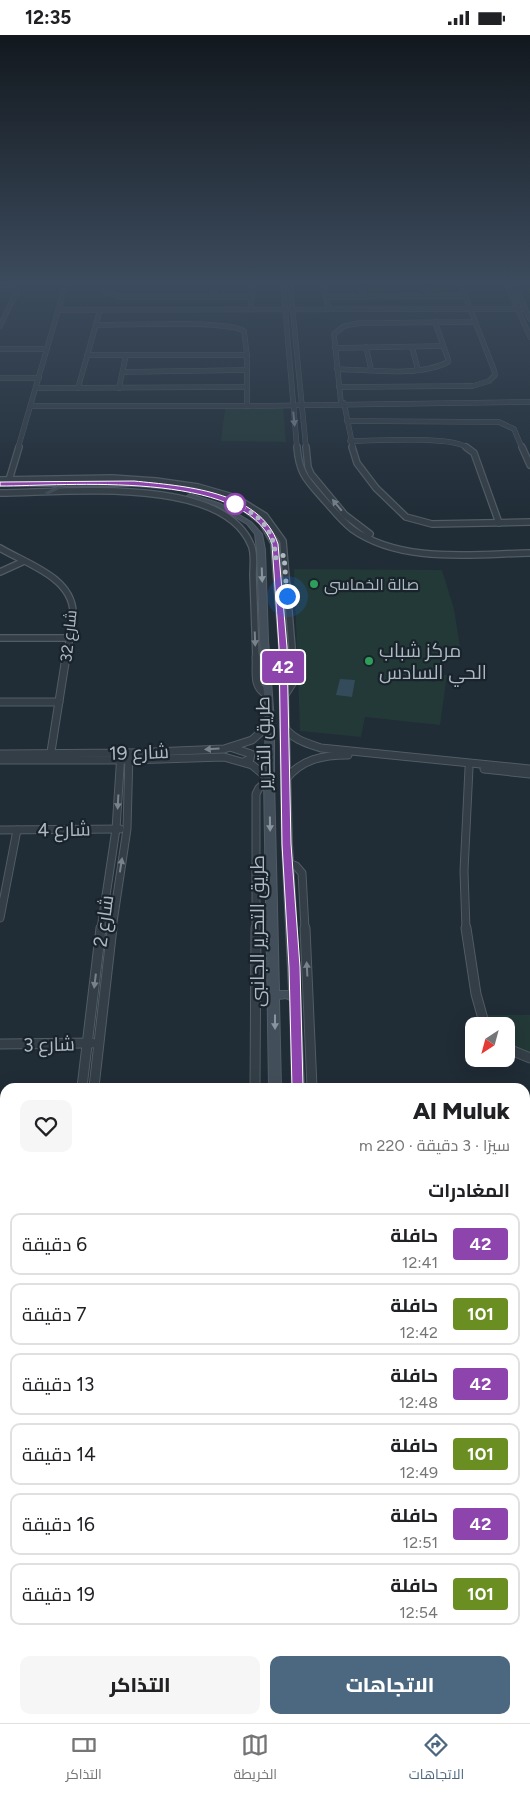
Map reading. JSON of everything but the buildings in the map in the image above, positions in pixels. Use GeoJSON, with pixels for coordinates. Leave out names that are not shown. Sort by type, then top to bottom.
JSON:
{"type":"FeatureCollection","features":[{"type":"Feature","properties":{"kind":"street"},"geometry":{"type":"LineString","coordinates":[[9,480],[43,362]]}},
{"type":"Feature","properties":{"kind":"street"},"geometry":{"type":"LineString","coordinates":[[78,388],[85,362]]}},
{"type":"Feature","properties":{"kind":"street"},"geometry":{"type":"LineString","coordinates":[[119,387],[125,362]]}},
{"type":"Feature","properties":{"kind":"street"},"geometry":{"type":"LineString","coordinates":[[247,362],[247,406]]}},
{"type":"Feature","properties":{"kind":"street"},"geometry":{"type":"LineString","coordinates":[[289,362],[298,463],[304,479],[338,516],[385,544],[417,551],[530,551]]}},
{"type":"Feature","properties":{"kind":"street"},"geometry":{"type":"LineString","coordinates":[[297,362],[307,463],[311,474],[362,532]]}},
{"type":"Feature","properties":{"kind":"street"},"geometry":{"type":"LineString","coordinates":[[336,362],[339,387],[350,441],[359,466],[376,488],[406,517],[432,524],[530,522]]}},
{"type":"Feature","properties":{"kind":"street"},"geometry":{"type":"LineString","coordinates":[[370,362],[372,369]]}},
{"type":"Feature","properties":{"kind":"street"},"geometry":{"type":"LineString","coordinates":[[416,362],[418,369]]}},
{"type":"Feature","properties":{"kind":"street"},"geometry":{"type":"LineString","coordinates":[[337,369],[436,369],[447,362]]}},
{"type":"Feature","properties":{"kind":"street"},"geometry":{"type":"LineString","coordinates":[[339,387],[473,386],[493,379],[495,375],[490,362]]}},
{"type":"Feature","properties":{"kind":"street"},"geometry":{"type":"LineString","coordinates":[[123,372],[247,370]]}},
{"type":"Feature","properties":{"kind":"street"},"geometry":{"type":"LineString","coordinates":[[0,379],[39,378]]}},
{"type":"Feature","properties":{"kind":"street"},"geometry":{"type":"LineString","coordinates":[[36,388],[247,387]]}},
{"type":"Feature","properties":{"kind":"street"},"geometry":{"type":"LineString","coordinates":[[31,406],[247,406],[343,403],[530,402]]}},
{"type":"Feature","properties":{"kind":"street"},"geometry":{"type":"LineString","coordinates":[[346,421],[499,422],[514,429],[530,465]]}},
{"type":"Feature","properties":{"kind":"street"},"geometry":{"type":"LineString","coordinates":[[350,441],[448,441],[468,447],[474,453],[499,523]]}},
{"type":"Feature","properties":{"kind":"street"},"geometry":{"type":"LineString","coordinates":[[298,463],[307,463]]}},
{"type":"Feature","properties":{"kind":"street"},"geometry":{"type":"LineString","coordinates":[[72,479],[89,483]]}},
{"type":"Feature","properties":{"kind":"street"},"geometry":{"type":"LineString","coordinates":[[0,482],[9,480],[72,479],[153,480],[209,489],[240,500],[268,519],[281,535],[280,557],[295,679],[284,696]]}},
{"type":"Feature","properties":{"kind":"street","name":"طريق التحرير"},"geometry":{"type":"LineString","coordinates":[[0,482],[160,485],[192,489],[229,501],[247,510],[261,521],[271,533],[280,557],[288,863],[298,1083]]}},
{"type":"Feature","properties":{"kind":"street"},"geometry":{"type":"LineString","coordinates":[[47,493],[56,489]]}},
{"type":"Feature","properties":{"kind":"street","name":"طريق التحرير"},"geometry":{"type":"LineString","coordinates":[[0,491],[56,489],[156,490],[200,498],[219,505],[249,523],[258,534],[257,552],[270,724],[269,779],[275,1083]]}},
{"type":"Feature","properties":{"kind":"street"},"geometry":{"type":"LineString","coordinates":[[192,489],[209,489]]}},
{"type":"Feature","properties":{"kind":"street"},"geometry":{"type":"LineString","coordinates":[[0,491],[47,493],[134,492],[195,501],[226,515],[247,535],[257,552],[257,686],[260,691],[268,695]]}},
{"type":"Feature","properties":{"kind":"street","name":"شارع 32"},"geometry":{"type":"LineString","coordinates":[[0,548],[58,583],[67,592],[72,603],[74,615],[50,757]]}},
{"type":"Feature","properties":{"kind":"street"},"geometry":{"type":"LineString","coordinates":[[0,572],[22,561]]}},
{"type":"Feature","properties":{"kind":"street"},"geometry":{"type":"LineString","coordinates":[[0,638],[70,638]]}},
{"type":"Feature","properties":{"kind":"street"},"geometry":{"type":"LineString","coordinates":[[264,640],[274,643],[282,640]]}},
{"type":"Feature","properties":{"kind":"street"},"geometry":{"type":"LineString","coordinates":[[266,657],[272,655],[283,656]]}},
{"type":"Feature","properties":{"kind":"street"},"geometry":{"type":"LineString","coordinates":[[0,702],[59,702]]}},
{"type":"Feature","properties":{"kind":"street","name":"شارع 19"},"geometry":{"type":"LineString","coordinates":[[125,757],[231,748],[252,740],[270,724]]}},
{"type":"Feature","properties":{"kind":"street"},"geometry":{"type":"LineString","coordinates":[[284,727],[294,738],[311,746],[469,768],[530,774]]}},
{"type":"Feature","properties":{"kind":"street"},"geometry":{"type":"LineString","coordinates":[[286,779],[309,755],[311,746]]}},
{"type":"Feature","properties":{"kind":"street"},"geometry":{"type":"LineString","coordinates":[[231,748],[243,750],[251,754],[250,759],[244,762]]}},
{"type":"Feature","properties":{"kind":"street","name":"شارع 19"},"geometry":{"type":"LineString","coordinates":[[0,754],[50,757],[224,757],[244,762],[259,769],[269,779]]}},
{"type":"Feature","properties":{"kind":"street"},"geometry":{"type":"LineString","coordinates":[[309,755],[375,754],[530,769]]}},
{"type":"Feature","properties":{"kind":"street","name":"شارع 19"},"geometry":{"type":"LineString","coordinates":[[0,760],[50,757]]}},
{"type":"Feature","properties":{"kind":"street","name":"شارع 2"},"geometry":{"type":"LineString","coordinates":[[94,1083],[112,925],[127,829],[125,757]]}},
{"type":"Feature","properties":{"kind":"street","name":"شارع 2"},"geometry":{"type":"LineString","coordinates":[[83,1083],[101,927],[125,757]]}},
{"type":"Feature","properties":{"kind":"street"},"geometry":{"type":"LineString","coordinates":[[469,768],[463,914],[476,993],[483,1017]]}},
{"type":"Feature","properties":{"kind":"street","name":"طريق التحرير الجانبى"},"geometry":{"type":"LineString","coordinates":[[255,1083],[256,794],[259,788],[269,779]]}},
{"type":"Feature","properties":{"kind":"street","name":"شارع 4"},"geometry":{"type":"LineString","coordinates":[[0,830],[127,829]]}},
{"type":"Feature","properties":{"kind":"street"},"geometry":{"type":"LineString","coordinates":[[0,918],[2,895],[17,830]]}},
{"type":"Feature","properties":{"kind":"street","name":"طريق التحرير الجانبى"},"geometry":{"type":"LineString","coordinates":[[288,863],[296,866],[302,873],[312,1083]]}},
{"type":"Feature","properties":{"kind":"street"},"geometry":{"type":"LineString","coordinates":[[274,968],[286,972],[294,967]]}},
{"type":"Feature","properties":{"kind":"street"},"geometry":{"type":"LineString","coordinates":[[274,995],[288,993],[295,998]]}},
{"type":"Feature","properties":{"kind":"street","name":"شارع 3"},"geometry":{"type":"LineString","coordinates":[[0,1044],[99,1043]]}},
{"type":"Feature","properties":{"kind":"street"},"geometry":{"type":"LineString","coordinates":[[515,1052],[530,1059]]}},
{"type":"Feature","properties":{"kind":"green space"},"geometry":{"type":"Polygon","coordinates":[[[283,406],[286,442],[221,441],[225,409],[263,409],[283,406]]]}},
{"type":"Feature","properties":{"kind":"green space","name":"مركز شباب الحي السادس"},"geometry":{"type":"Polygon","coordinates":[[[294,569],[442,570],[454,609],[460,647],[443,646],[440,674],[447,675],[440,725],[365,717],[361,737],[300,731],[294,569]]]}},
{"type":"Feature","properties":{"kind":"green space"},"geometry":{"type":"Polygon","coordinates":[[[486,1015],[530,1015],[530,1053],[515,1046],[515,1017],[487,1017],[486,1015]]]}},
{"type":"Feature","properties":{"kind":"water"},"geometry":{"type":"Polygon","coordinates":[[[340,679],[355,680],[352,697],[336,695],[340,679]]]}},
{"type":"Feature","properties":{"kind":"bus line","name":"42"},"geometry":{"type":"LineString","coordinates":[[0,484],[134,483],[185,488],[208,493],[247,510],[261,521],[271,533],[275,544],[283,647],[287,844],[298,1083]]}},
{"type":"Feature","properties":{"kind":"place","name":"صالة الخماسى"},"geometry":{"type":"Point","coordinates":[314,584]}},
{"type":"Feature","properties":{"kind":"place","name":"مركز شباب الحي السادس"},"geometry":{"type":"Point","coordinates":[369,661]}},
{"type":"Feature","properties":{"kind":"route"},"geometry":{"type":"LineString","coordinates":[[235,504],[247,510],[261,521],[271,533],[275,544],[276,559],[284,555],[287,596]]}}]}
